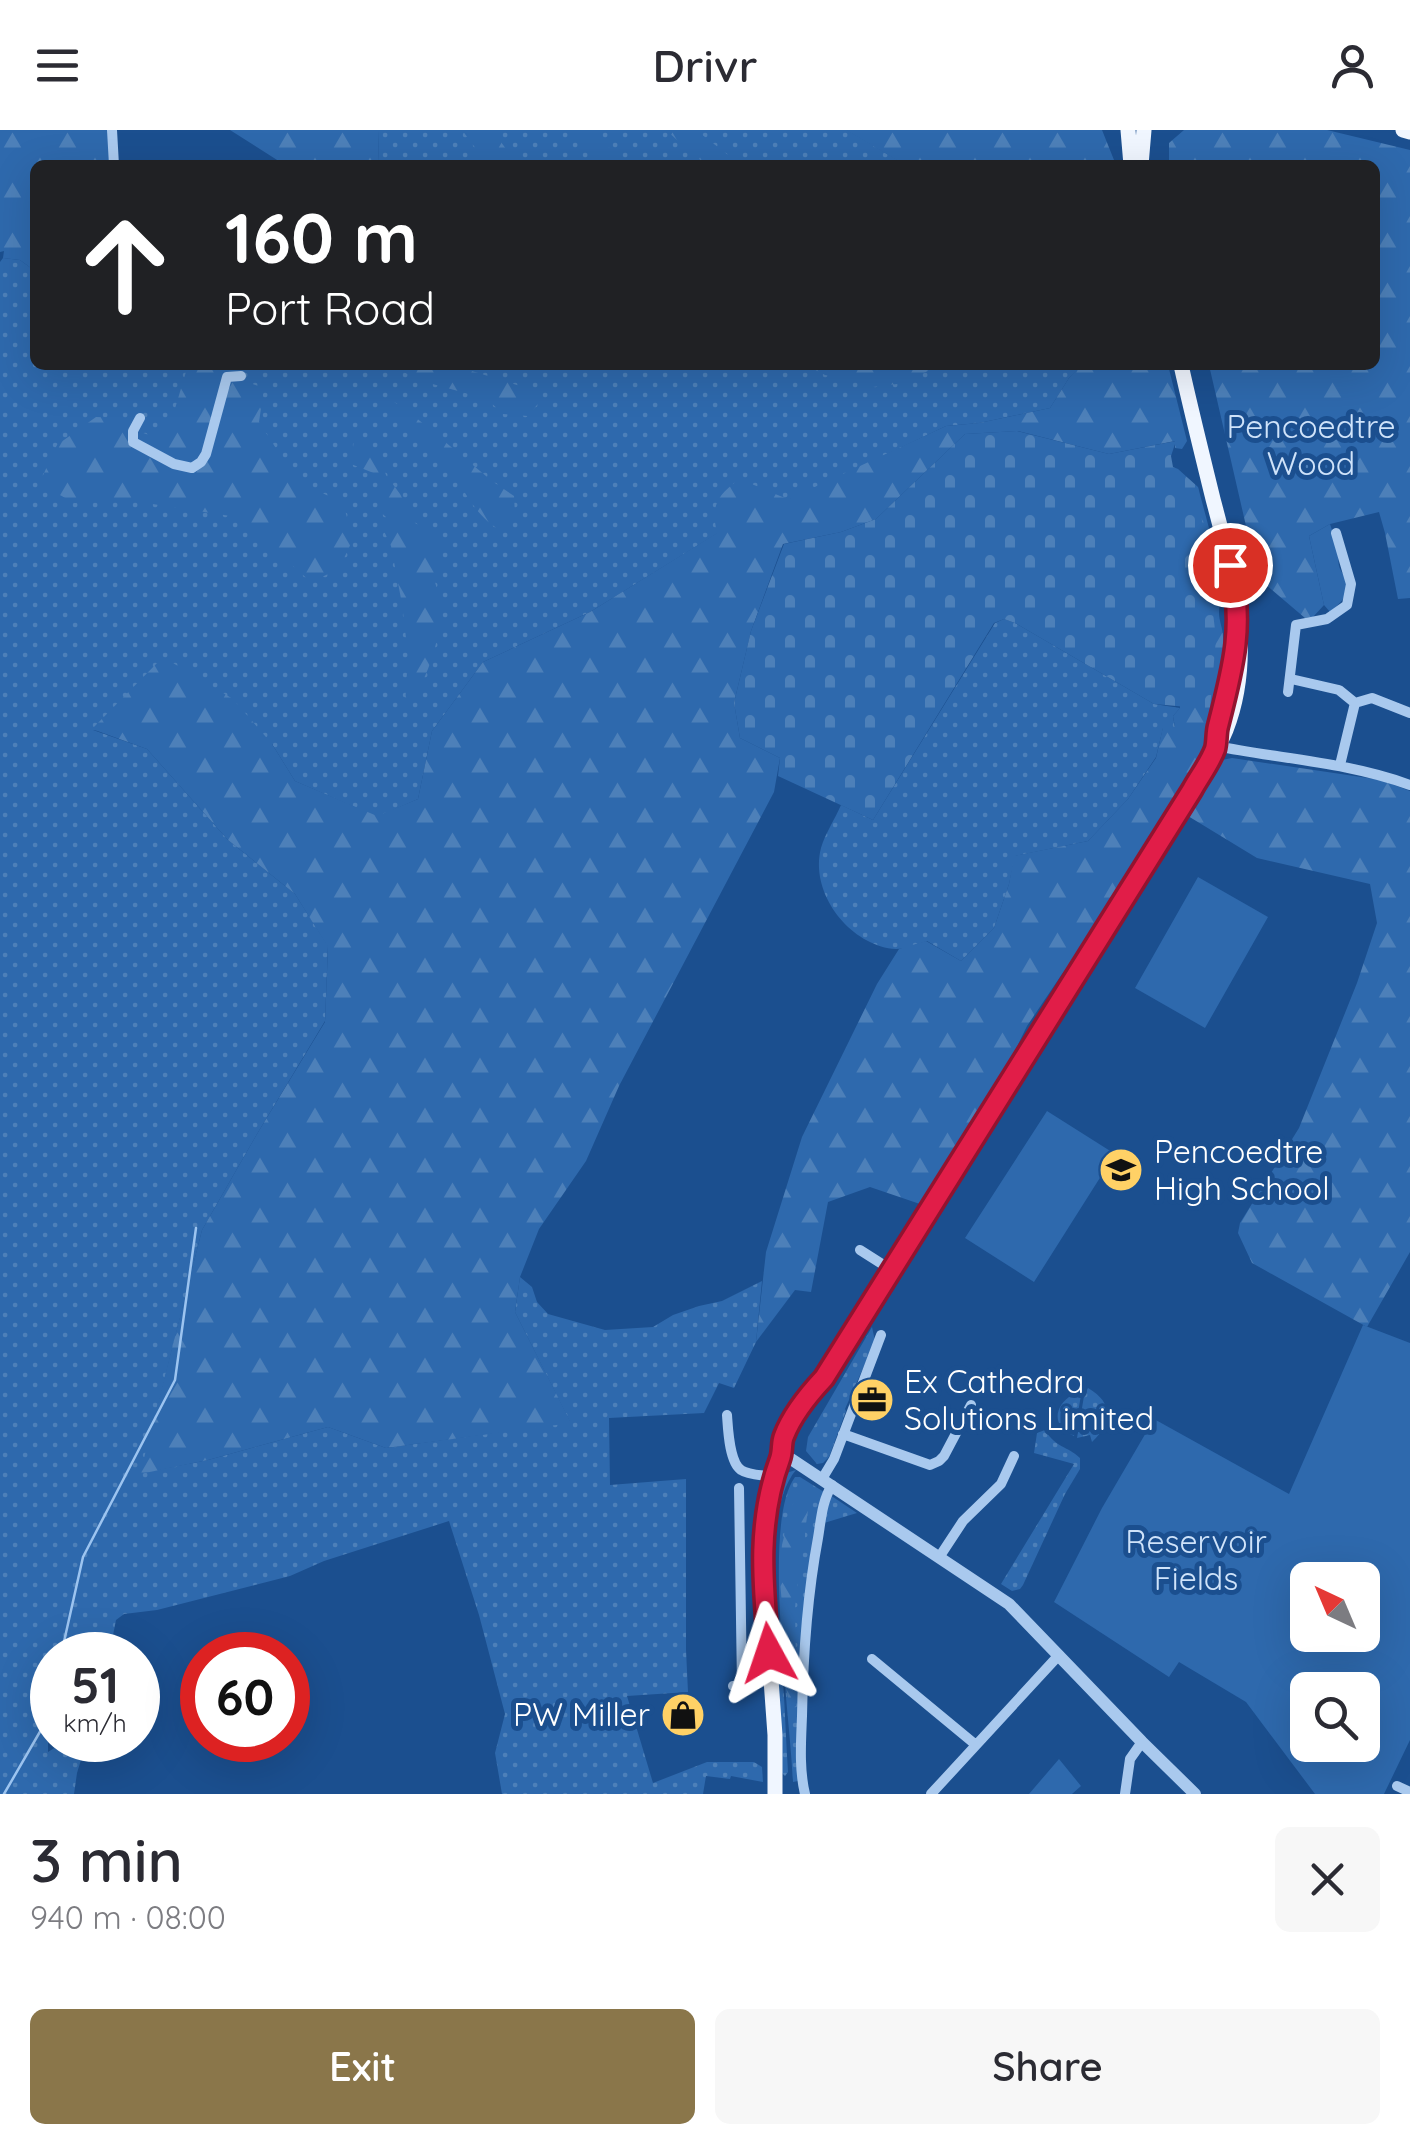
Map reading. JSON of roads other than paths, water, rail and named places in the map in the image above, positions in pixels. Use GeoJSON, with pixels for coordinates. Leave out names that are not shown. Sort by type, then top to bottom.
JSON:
{"type":"FeatureCollection","features":[{"type":"Feature","properties":{"kind":"main road"},"geometry":{"type":"LineString","coordinates":[[1131,160],[1129,130],[1143,130],[1141,160]]}},
{"type":"Feature","properties":{"kind":"main road"},"geometry":{"type":"LineString","coordinates":[[1403,130],[1410,132]]}},
{"type":"Feature","properties":{"kind":"main road"},"geometry":{"type":"LineString","coordinates":[[775,1794],[763,1536],[772,1477],[782,1453],[792,1444],[824,1378],[1216,746],[1238,632],[1238,598],[1182,370]]}},
{"type":"Feature","properties":{"kind":"street"},"geometry":{"type":"LineString","coordinates":[[112,130],[114,160]]}},
{"type":"Feature","properties":{"kind":"street"},"geometry":{"type":"LineString","coordinates":[[140,418],[133,431],[133,442],[174,464],[192,468],[206,454],[228,377],[240,376]]}},
{"type":"Feature","properties":{"kind":"street"},"geometry":{"type":"LineString","coordinates":[[1288,692],[1296,625],[1327,619],[1347,605],[1351,584],[1336,533]]}},
{"type":"Feature","properties":{"kind":"street"},"geometry":{"type":"LineString","coordinates":[[1291,679],[1339,690],[1355,702]]}},
{"type":"Feature","properties":{"kind":"street"},"geometry":{"type":"LineString","coordinates":[[1355,702],[1372,698],[1410,713]]}},
{"type":"Feature","properties":{"kind":"street"},"geometry":{"type":"LineString","coordinates":[[1340,766],[1355,702]]}},
{"type":"Feature","properties":{"kind":"street"},"geometry":{"type":"LineString","coordinates":[[1216,746],[1340,766],[1410,785]]}},
{"type":"Feature","properties":{"kind":"street"},"geometry":{"type":"LineString","coordinates":[[860,1250],[893,1271]]}},
{"type":"Feature","properties":{"kind":"street"},"geometry":{"type":"LineString","coordinates":[[805,1794],[802,1736],[807,1616],[827,1482],[881,1335]]}},
{"type":"Feature","properties":{"kind":"street"},"geometry":{"type":"LineString","coordinates":[[843,1434],[930,1465],[944,1456],[971,1405]]}},
{"type":"Feature","properties":{"kind":"street"},"geometry":{"type":"LineString","coordinates":[[727,1415],[736,1466],[772,1477]]}},
{"type":"Feature","properties":{"kind":"street"},"geometry":{"type":"LineString","coordinates":[[782,1453],[1009,1604],[1195,1794]]}},
{"type":"Feature","properties":{"kind":"street"},"geometry":{"type":"LineString","coordinates":[[940,1556],[963,1521],[1001,1484],[1014,1456]]}},
{"type":"Feature","properties":{"kind":"street"},"geometry":{"type":"LineString","coordinates":[[739,1488],[743,1685]]}},
{"type":"Feature","properties":{"kind":"street"},"geometry":{"type":"LineString","coordinates":[[740,1586],[763,1584]]}},
{"type":"Feature","properties":{"kind":"street"},"geometry":{"type":"LineString","coordinates":[[932,1794],[1058,1655]]}},
{"type":"Feature","properties":{"kind":"street"},"geometry":{"type":"LineString","coordinates":[[872,1659],[976,1745]]}},
{"type":"Feature","properties":{"kind":"street"},"geometry":{"type":"LineString","coordinates":[[1125,1794],[1130,1759],[1142,1742]]}},
{"type":"Feature","properties":{"kind":"street"},"geometry":{"type":"LineString","coordinates":[[1397,1786],[1408,1792]]}},
{"type":"Feature","properties":{"kind":"waterway"},"geometry":{"type":"LineString","coordinates":[[66,1632],[83,1557],[175,1380],[196,1228]]}},
{"type":"Feature","properties":{"kind":"waterway"},"geometry":{"type":"LineString","coordinates":[[4,1794],[30,1749]]}},
{"type":"Feature","properties":{"kind":"place","name":"Pencoedtre High School"},"geometry":{"type":"Point","coordinates":[1121,1170]}},
{"type":"Feature","properties":{"kind":"place","name":"Ex Cathedra Solutions Limited"},"geometry":{"type":"Point","coordinates":[872,1400]}},
{"type":"Feature","properties":{"kind":"place","name":"PW Miller"},"geometry":{"type":"Point","coordinates":[683,1715]}},
{"type":"Feature","properties":{"kind":"park label","name":"Pencoedtre Wood"},"geometry":{"type":"Point","coordinates":[1311,446]}},
{"type":"Feature","properties":{"kind":"park label","name":"Reservoir Fields"},"geometry":{"type":"Point","coordinates":[1196,1560]}}]}
